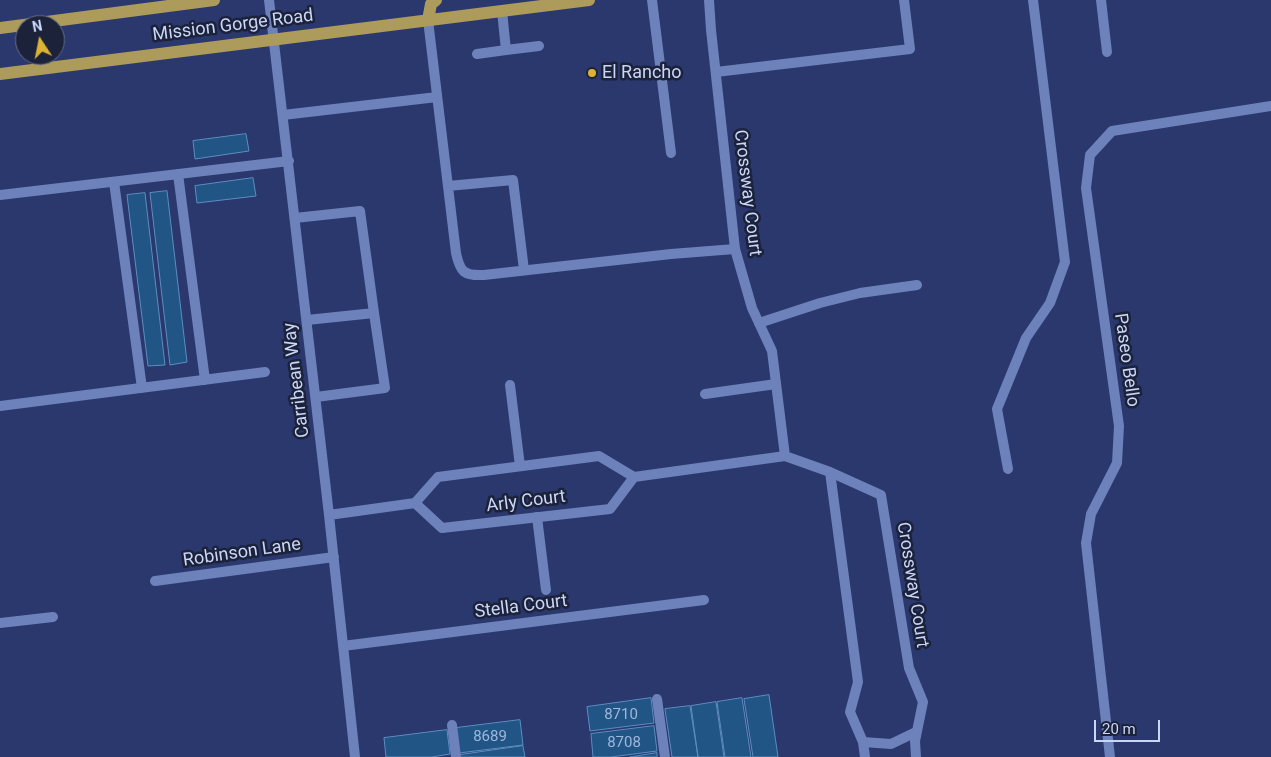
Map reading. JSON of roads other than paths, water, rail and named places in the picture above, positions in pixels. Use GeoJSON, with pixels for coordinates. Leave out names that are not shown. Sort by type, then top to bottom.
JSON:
{"type":"FeatureCollection","features":[{"type":"Feature","properties":{"kind":"main road","name":"Mission Gorge Road"},"geometry":{"type":"LineString","coordinates":[[0,28],[214,0]]}},
{"type":"Feature","properties":{"kind":"main road"},"geometry":{"type":"LineString","coordinates":[[428,20],[431,4],[436,0]]}},
{"type":"Feature","properties":{"kind":"main road","name":"Mission Gorge Road"},"geometry":{"type":"LineString","coordinates":[[0,74],[589,0]]}},
{"type":"Feature","properties":{"kind":"street","name":"Carribean Way"},"geometry":{"type":"LineString","coordinates":[[269,0],[316,397],[355,757]]}},
{"type":"Feature","properties":{"kind":"street"},"geometry":{"type":"LineString","coordinates":[[652,0],[672,153]]}},
{"type":"Feature","properties":{"kind":"street","name":"Crossway Court"},"geometry":{"type":"LineString","coordinates":[[709,0],[735,249],[752,308],[772,351],[785,456],[845,478],[881,495],[909,668],[922,702],[915,741],[916,757]]}},
{"type":"Feature","properties":{"kind":"street"},"geometry":{"type":"LineString","coordinates":[[716,72],[910,49],[904,0]]}},
{"type":"Feature","properties":{"kind":"street"},"geometry":{"type":"LineString","coordinates":[[1008,469],[997,409],[1026,338],[1050,303],[1065,262],[1033,0]]}},
{"type":"Feature","properties":{"kind":"street"},"geometry":{"type":"LineString","coordinates":[[1101,0],[1107,52]]}},
{"type":"Feature","properties":{"kind":"street"},"geometry":{"type":"LineString","coordinates":[[502,11],[506,50]]}},
{"type":"Feature","properties":{"kind":"street"},"geometry":{"type":"LineString","coordinates":[[428,20],[456,253],[460,268],[464,272],[472,276],[671,254],[735,249]]}},
{"type":"Feature","properties":{"kind":"street"},"geometry":{"type":"LineString","coordinates":[[477,54],[539,46]]}},
{"type":"Feature","properties":{"kind":"street"},"geometry":{"type":"LineString","coordinates":[[283,115],[437,96]]}},
{"type":"Feature","properties":{"kind":"street","name":"Paseo Bello"},"geometry":{"type":"LineString","coordinates":[[1110,757],[1086,543],[1091,514],[1117,463],[1119,426],[1086,188],[1090,155],[1112,131],[1271,106]]}},
{"type":"Feature","properties":{"kind":"street"},"geometry":{"type":"LineString","coordinates":[[0,195],[288,161]]}},
{"type":"Feature","properties":{"kind":"street"},"geometry":{"type":"LineString","coordinates":[[178,174],[205,380]]}},
{"type":"Feature","properties":{"kind":"street"},"geometry":{"type":"LineString","coordinates":[[448,186],[513,180],[524,270]]}},
{"type":"Feature","properties":{"kind":"street"},"geometry":{"type":"LineString","coordinates":[[114,182],[142,388]]}},
{"type":"Feature","properties":{"kind":"street"},"geometry":{"type":"LineString","coordinates":[[295,218],[360,211],[385,388],[316,397]]}},
{"type":"Feature","properties":{"kind":"street"},"geometry":{"type":"LineString","coordinates":[[759,323],[860,294],[917,285]]}},
{"type":"Feature","properties":{"kind":"street"},"geometry":{"type":"LineString","coordinates":[[307,320],[374,313]]}},
{"type":"Feature","properties":{"kind":"street"},"geometry":{"type":"LineString","coordinates":[[0,406],[265,372]]}},
{"type":"Feature","properties":{"kind":"street"},"geometry":{"type":"LineString","coordinates":[[705,394],[776,384]]}},
{"type":"Feature","properties":{"kind":"street"},"geometry":{"type":"LineString","coordinates":[[510,385],[520,466]]}},
{"type":"Feature","properties":{"kind":"street","name":"Arly Court"},"geometry":{"type":"LineString","coordinates":[[599,456],[634,477],[610,509],[442,528],[415,503],[438,477],[599,456]]}},
{"type":"Feature","properties":{"kind":"street"},"geometry":{"type":"LineString","coordinates":[[634,477],[785,456]]}},
{"type":"Feature","properties":{"kind":"street"},"geometry":{"type":"LineString","coordinates":[[830,472],[858,682],[850,712],[863,742],[865,757]]}},
{"type":"Feature","properties":{"kind":"street"},"geometry":{"type":"LineString","coordinates":[[329,515],[415,503]]}},
{"type":"Feature","properties":{"kind":"street"},"geometry":{"type":"LineString","coordinates":[[537,517],[546,590]]}},
{"type":"Feature","properties":{"kind":"street","name":"Robinson Lane"},"geometry":{"type":"LineString","coordinates":[[155,582],[334,557]]}},
{"type":"Feature","properties":{"kind":"street","name":"Stella Court"},"geometry":{"type":"LineString","coordinates":[[343,646],[704,600]]}},
{"type":"Feature","properties":{"kind":"street"},"geometry":{"type":"LineString","coordinates":[[0,623],[53,617]]}},
{"type":"Feature","properties":{"kind":"street"},"geometry":{"type":"LineString","coordinates":[[657,699],[665,757]]}},
{"type":"Feature","properties":{"kind":"street"},"geometry":{"type":"LineString","coordinates":[[452,725],[456,757]]}},
{"type":"Feature","properties":{"kind":"street"},"geometry":{"type":"LineString","coordinates":[[863,742],[891,744],[916,732]]}},
{"type":"Feature","properties":{"kind":"place","name":"El Rancho"},"geometry":{"type":"Point","coordinates":[592,73]}}]}
